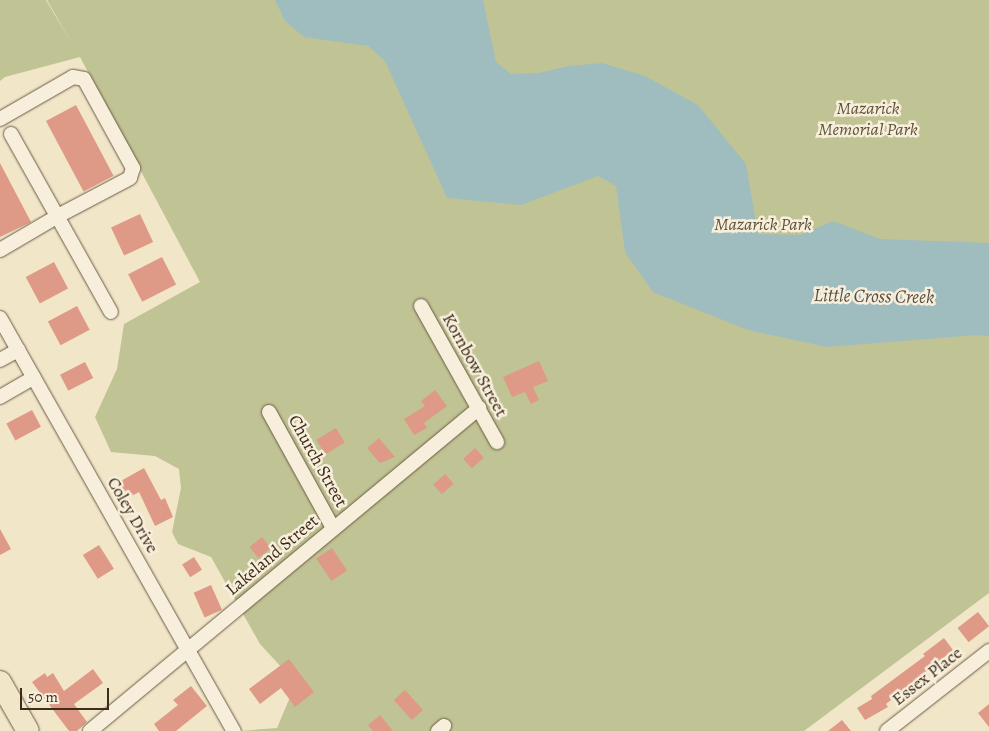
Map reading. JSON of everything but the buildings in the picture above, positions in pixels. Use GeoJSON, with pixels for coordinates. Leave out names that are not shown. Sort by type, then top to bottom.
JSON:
{"type":"FeatureCollection","features":[{"type":"Feature","properties":{"kind":"main road"},"geometry":{"type":"LineString","coordinates":[[0,682],[28,731]]}},
{"type":"Feature","properties":{"kind":"street"},"geometry":{"type":"LineString","coordinates":[[0,119],[73,77],[84,79],[133,168],[130,178],[58,216],[0,250]]}},
{"type":"Feature","properties":{"kind":"street"},"geometry":{"type":"LineString","coordinates":[[10,134],[111,312]]}},
{"type":"Feature","properties":{"kind":"street","name":"Kornbow Street"},"geometry":{"type":"LineString","coordinates":[[421,306],[497,442]]}},
{"type":"Feature","properties":{"kind":"street","name":"Coley Drive"},"geometry":{"type":"LineString","coordinates":[[0,318],[234,731]]}},
{"type":"Feature","properties":{"kind":"street"},"geometry":{"type":"LineString","coordinates":[[0,360],[18,350]]}},
{"type":"Feature","properties":{"kind":"street"},"geometry":{"type":"LineString","coordinates":[[0,397],[34,377]]}},
{"type":"Feature","properties":{"kind":"street","name":"Lakeland Street"},"geometry":{"type":"LineString","coordinates":[[90,731],[478,408]]}},
{"type":"Feature","properties":{"kind":"street","name":"Church Street"},"geometry":{"type":"LineString","coordinates":[[269,412],[334,528]]}},
{"type":"Feature","properties":{"kind":"street","name":"Essex Place"},"geometry":{"type":"LineString","coordinates":[[887,731],[989,651]]}},
{"type":"Feature","properties":{"kind":"green space"},"geometry":{"type":"Polygon","coordinates":[[[0,0],[46,0],[72,44],[47,0],[989,0],[989,593],[804,731],[240,731],[277,728],[296,683],[260,644],[211,557],[178,544],[172,532],[181,488],[179,469],[155,456],[111,452],[95,417],[117,369],[124,324],[200,282],[80,57],[5,77],[0,81],[0,0]]]}},
{"type":"Feature","properties":{"kind":"water","name":"Little Cross Creek"},"geometry":{"type":"Polygon","coordinates":[[[275,0],[483,0],[496,62],[511,74],[538,73],[569,66],[602,63],[645,76],[698,105],[746,164],[758,234],[800,235],[833,221],[880,239],[989,243],[989,336],[976,335],[827,347],[748,330],[653,292],[625,252],[616,186],[598,176],[521,205],[447,198],[385,61],[368,46],[304,37],[285,21],[275,0]]]}},
{"type":"Feature","properties":{"kind":"park label","name":"Mazarick Memorial Park"},"geometry":{"type":"Point","coordinates":[868,119]}},
{"type":"Feature","properties":{"kind":"park label","name":"Mazarick Park"},"geometry":{"type":"Point","coordinates":[763,224]}}]}
